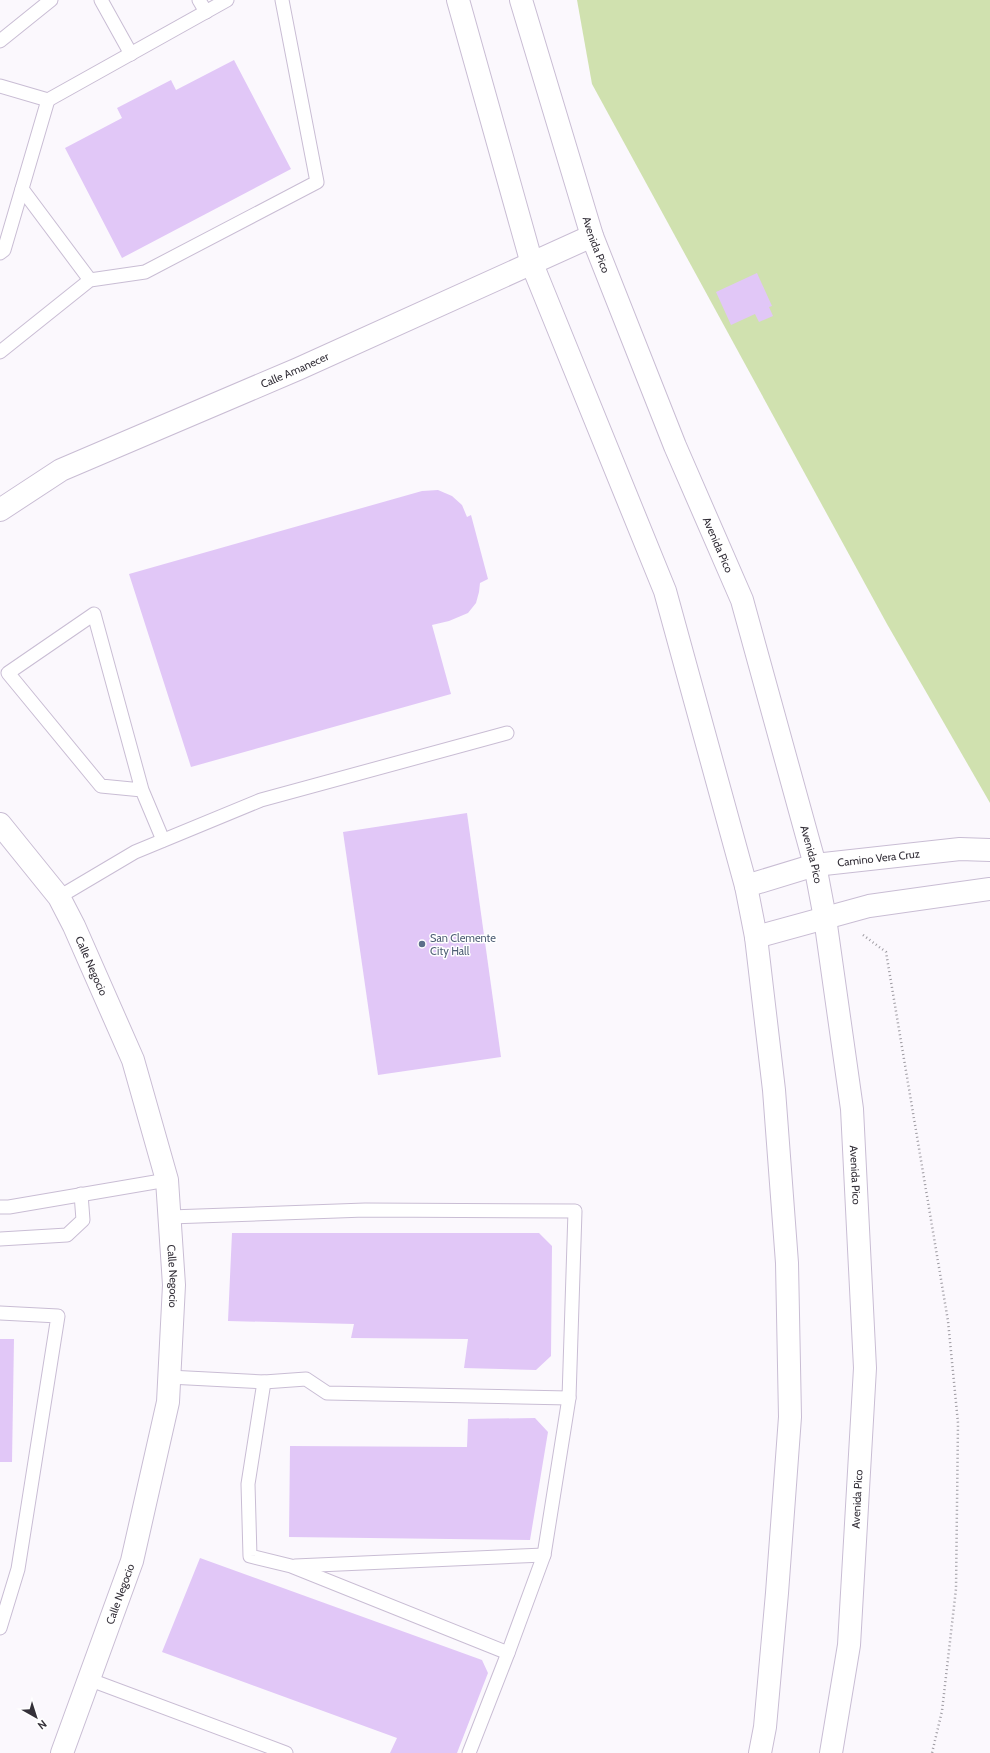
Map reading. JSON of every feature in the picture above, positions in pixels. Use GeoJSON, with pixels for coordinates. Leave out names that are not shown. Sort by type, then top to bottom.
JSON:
{"type":"FeatureCollection","features":[{"type":"Feature","properties":{"kind":"main road"},"geometry":{"type":"LineString","coordinates":[[458,0],[532,264],[665,591],[746,886],[756,937],[774,1090],[787,1263],[790,1417],[777,1593],[765,1727],[760,1753]]}},
{"type":"Feature","properties":{"kind":"main road","name":"Avenida Pico"},"geometry":{"type":"LineString","coordinates":[[521,0],[592,236],[675,446],[742,600],[815,866],[825,918],[852,1109],[865,1368],[849,1645],[831,1753]]}},
{"type":"Feature","properties":{"kind":"main road","name":"Calle Amanecer"},"geometry":{"type":"LineString","coordinates":[[0,510],[61,470],[305,366],[592,236]]}},
{"type":"Feature","properties":{"kind":"main road","name":"Calle Negocio"},"geometry":{"type":"LineString","coordinates":[[0,824],[59,897],[74,926],[133,1060],[167,1180],[170,1217],[174,1284],[168,1402],[132,1561],[62,1753]]}},
{"type":"Feature","properties":{"kind":"main road","name":"Camino Vera Cruz"},"geometry":{"type":"LineString","coordinates":[[746,886],[815,866],[960,849],[990,850]]}},
{"type":"Feature","properties":{"kind":"main road"},"geometry":{"type":"LineString","coordinates":[[756,937],[869,906],[990,889]]}},
{"type":"Feature","properties":{"kind":"lane"},"geometry":{"type":"LineString","coordinates":[[0,41],[51,0]]}},
{"type":"Feature","properties":{"kind":"lane"},"geometry":{"type":"LineString","coordinates":[[101,0],[131,54]]}},
{"type":"Feature","properties":{"kind":"lane"},"geometry":{"type":"LineString","coordinates":[[200,0],[206,12]]}},
{"type":"Feature","properties":{"kind":"lane"},"geometry":{"type":"LineString","coordinates":[[0,253],[4,250],[48,100],[227,0]]}},
{"type":"Feature","properties":{"kind":"lane"},"geometry":{"type":"LineString","coordinates":[[0,352],[90,280],[145,272],[317,182],[282,0]]}},
{"type":"Feature","properties":{"kind":"lane"},"geometry":{"type":"LineString","coordinates":[[0,86],[48,100]]}},
{"type":"Feature","properties":{"kind":"lane"},"geometry":{"type":"LineString","coordinates":[[22,189],[90,280]]}},
{"type":"Feature","properties":{"kind":"lane"},"geometry":{"type":"LineString","coordinates":[[142,790],[101,786],[8,673],[94,614],[142,790],[164,840]]}},
{"type":"Feature","properties":{"kind":"lane"},"geometry":{"type":"LineString","coordinates":[[59,897],[136,852],[261,800],[507,734]]}},
{"type":"Feature","properties":{"kind":"lane"},"geometry":{"type":"LineString","coordinates":[[0,1207],[9,1207],[167,1180]]}},
{"type":"Feature","properties":{"kind":"lane"},"geometry":{"type":"LineString","coordinates":[[0,1239],[67,1235],[83,1220],[81,1194]]}},
{"type":"Feature","properties":{"kind":"lane"},"geometry":{"type":"LineString","coordinates":[[170,1217],[365,1210],[575,1211],[569,1398],[544,1555],[469,1753]]}},
{"type":"Feature","properties":{"kind":"lane"},"geometry":{"type":"LineString","coordinates":[[0,1313],[58,1316],[18,1569],[0,1628]]}},
{"type":"Feature","properties":{"kind":"lane"},"geometry":{"type":"LineString","coordinates":[[169,1377],[264,1382],[306,1379],[327,1393],[569,1398]]}},
{"type":"Feature","properties":{"kind":"lane"},"geometry":{"type":"LineString","coordinates":[[264,1382],[248,1484],[250,1556],[291,1566],[508,1653]]}},
{"type":"Feature","properties":{"kind":"lane"},"geometry":{"type":"LineString","coordinates":[[291,1566],[544,1555]]}},
{"type":"Feature","properties":{"kind":"lane"},"geometry":{"type":"LineString","coordinates":[[88,1679],[286,1753]]}},
{"type":"Feature","properties":{"kind":"path"},"geometry":{"type":"LineString","coordinates":[[860,934],[867,937],[886,952],[948,1321],[958,1423],[956,1589],[942,1711],[932,1753]]}},
{"type":"Feature","properties":{"kind":"green space"},"geometry":{"type":"Polygon","coordinates":[[[577,0],[990,0],[990,803],[887,624],[592,84],[577,0]]]}},
{"type":"Feature","properties":{"kind":"building"},"geometry":{"type":"Polygon","coordinates":[[[234,60],[291,169],[122,258],[65,148],[122,118],[117,108],[171,80],[176,90],[234,60]]]}},
{"type":"Feature","properties":{"kind":"building"},"geometry":{"type":"Polygon","coordinates":[[[757,273],[772,306],[769,307],[773,316],[759,322],[755,314],[731,325],[716,292],[757,273]]]}},
{"type":"Feature","properties":{"kind":"building"},"geometry":{"type":"Polygon","coordinates":[[[438,490],[452,496],[462,505],[467,517],[471,515],[488,579],[480,583],[476,603],[468,613],[449,621],[432,625],[451,694],[191,767],[129,574],[422,491],[438,490]]]}},
{"type":"Feature","properties":{"kind":"building","name":"San Clemente City Hall"},"geometry":{"type":"Polygon","coordinates":[[[467,813],[501,1057],[378,1075],[343,832],[467,813]]]}},
{"type":"Feature","properties":{"kind":"building"},"geometry":{"type":"Polygon","coordinates":[[[232,1233],[539,1233],[552,1246],[551,1356],[536,1370],[464,1368],[468,1339],[351,1338],[354,1324],[228,1321],[232,1233]]]}},
{"type":"Feature","properties":{"kind":"building"},"geometry":{"type":"Polygon","coordinates":[[[0,1339],[14,1339],[12,1462],[0,1462],[0,1339]]]}},
{"type":"Feature","properties":{"kind":"building"},"geometry":{"type":"Polygon","coordinates":[[[535,1418],[548,1432],[530,1540],[289,1537],[290,1446],[467,1447],[468,1419],[535,1418]]]}},
{"type":"Feature","properties":{"kind":"building"},"geometry":{"type":"Polygon","coordinates":[[[200,1558],[482,1660],[488,1673],[457,1753],[390,1753],[397,1738],[162,1652],[200,1558]]]}},
{"type":"Feature","properties":{"kind":"place","name":"San Clemente City Hall"},"geometry":{"type":"Point","coordinates":[422,944]}}]}
